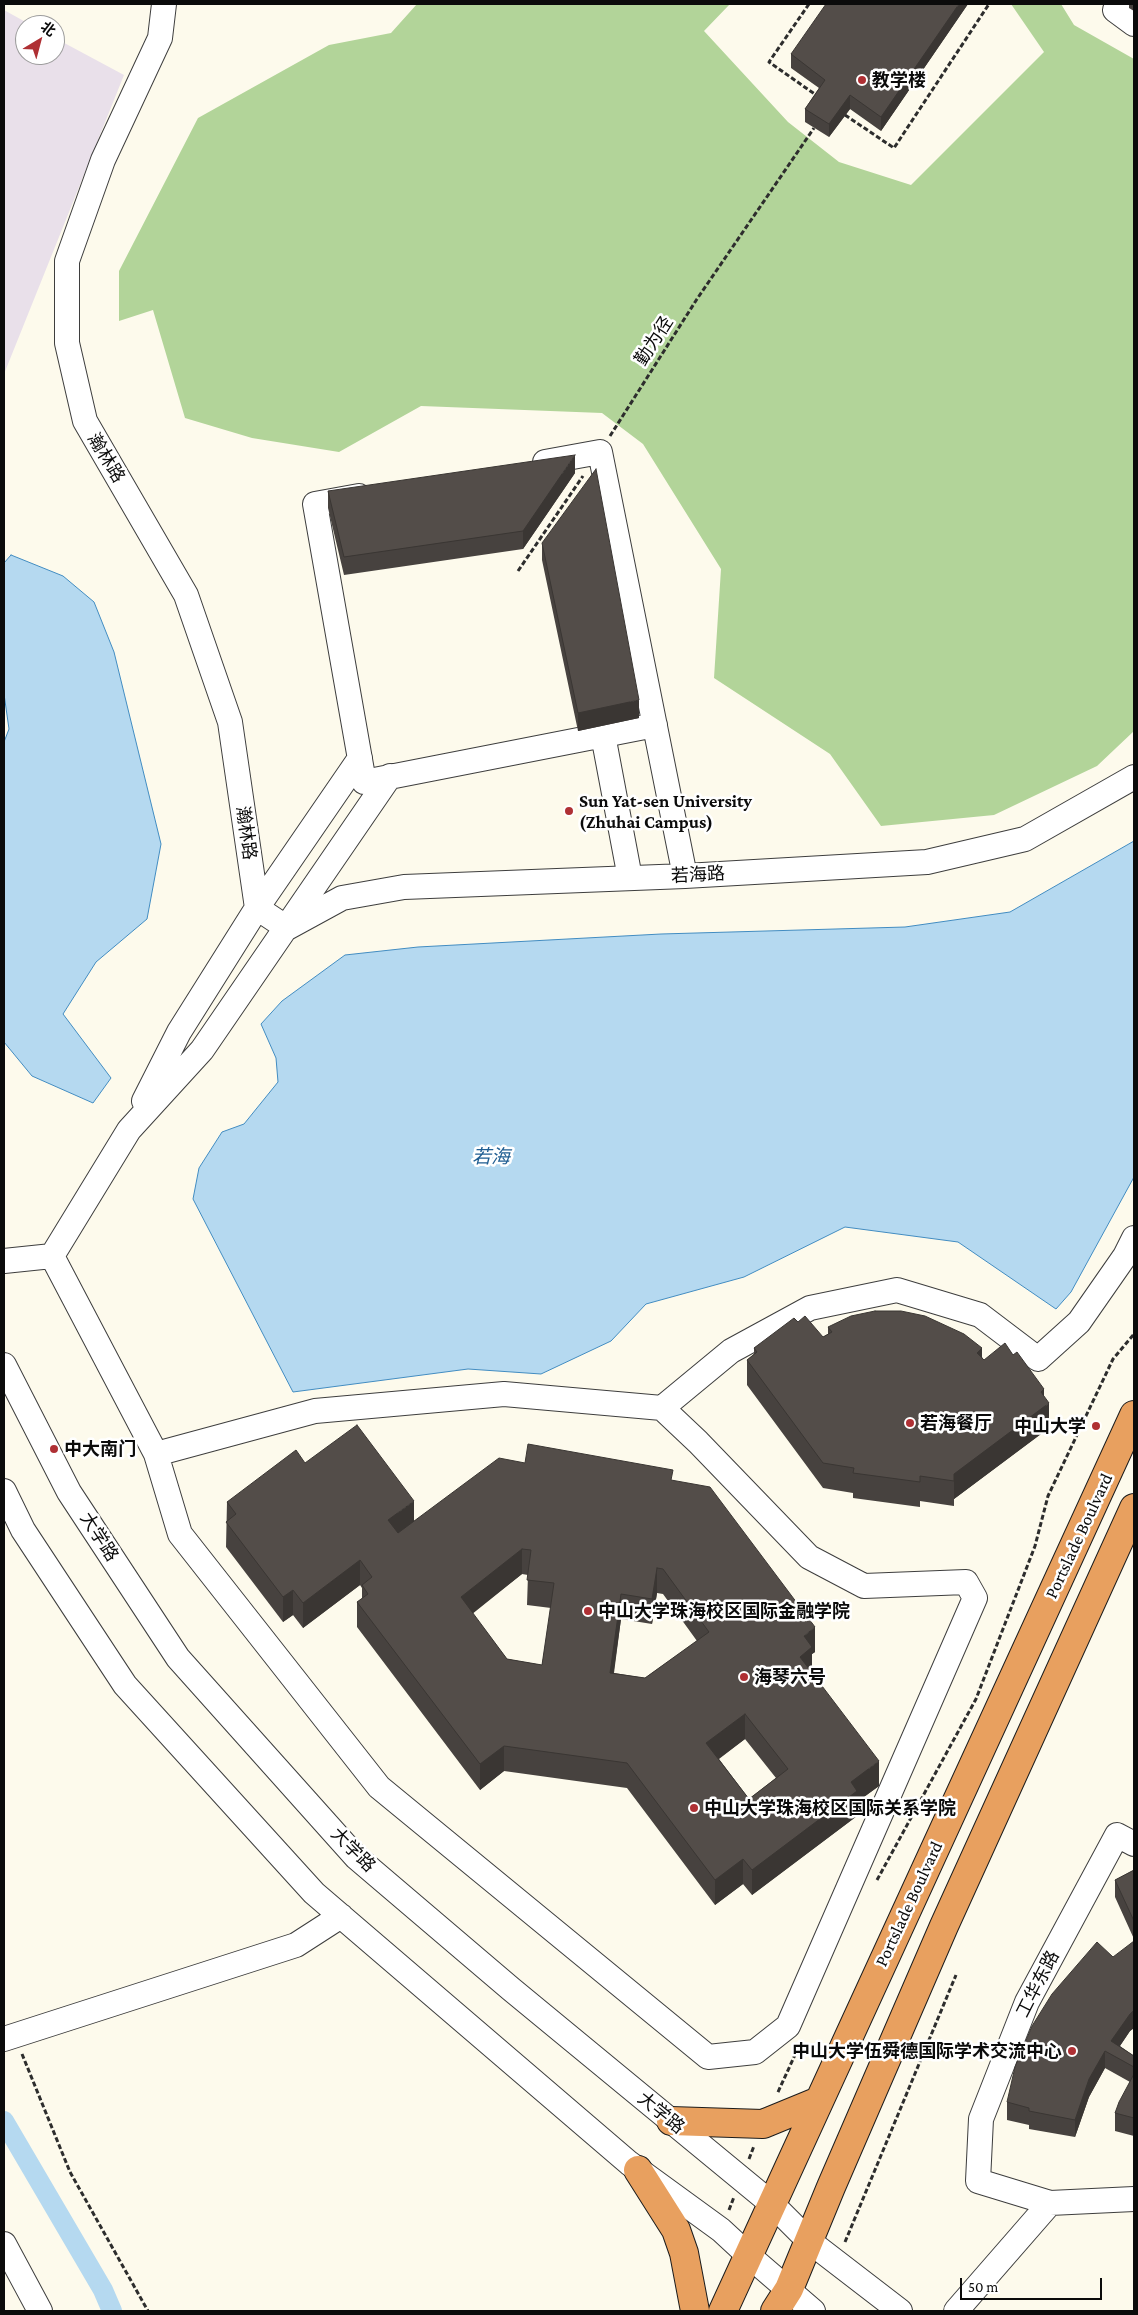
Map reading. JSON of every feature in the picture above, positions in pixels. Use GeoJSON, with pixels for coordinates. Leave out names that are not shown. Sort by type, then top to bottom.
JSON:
{"type":"FeatureCollection","features":[{"type":"Feature","properties":{"kind":"highway","name":"Portslade Boulvard"},"geometry":{"type":"LineString","coordinates":[[722,2311],[1134,1415]]}},
{"type":"Feature","properties":{"kind":"highway"},"geometry":{"type":"LineString","coordinates":[[782,2300],[944,1926],[1134,1508]]}},
{"type":"Feature","properties":{"kind":"highway"},"geometry":{"type":"LineString","coordinates":[[671,2121],[763,2124],[819,2101]]}},
{"type":"Feature","properties":{"kind":"highway"},"geometry":{"type":"LineString","coordinates":[[638,2170],[676,2230],[684,2253],[695,2311]]}},
{"type":"Feature","properties":{"kind":"street","name":"瀚林路"},"geometry":{"type":"LineString","coordinates":[[164,4],[160,38],[103,160],[67,260],[67,343],[85,421],[186,595],[230,722],[257,908]]}},
{"type":"Feature","properties":{"kind":"street"},"geometry":{"type":"LineString","coordinates":[[1119,4],[1115,10],[1134,24]]}},
{"type":"Feature","properties":{"kind":"street"},"geometry":{"type":"LineString","coordinates":[[521,466],[600,452],[685,876]]}},
{"type":"Feature","properties":{"kind":"street"},"geometry":{"type":"LineString","coordinates":[[384,492],[315,504],[364,782],[655,725]]}},
{"type":"Feature","properties":{"kind":"street"},"geometry":{"type":"LineString","coordinates":[[603,736],[630,878]]}},
{"type":"Feature","properties":{"kind":"street","name":"瀚林路"},"geometry":{"type":"LineString","coordinates":[[129,1130],[179,1032],[257,908],[360,758]]}},
{"type":"Feature","properties":{"kind":"street"},"geometry":{"type":"LineString","coordinates":[[52,1256],[129,1130],[202,1050],[390,776]]}},
{"type":"Feature","properties":{"kind":"street","name":"若海路"},"geometry":{"type":"LineString","coordinates":[[287,928],[342,898],[404,887],[685,876],[927,862],[1025,839],[1134,777]]}},
{"type":"Feature","properties":{"kind":"street"},"geometry":{"type":"LineString","coordinates":[[257,908],[287,928]]}},
{"type":"Feature","properties":{"kind":"street"},"geometry":{"type":"LineString","coordinates":[[662,1408],[730,1351],[810,1308],[897,1290],[980,1315],[1038,1359],[1079,1322],[1125,1256],[1134,1238]]}},
{"type":"Feature","properties":{"kind":"street"},"geometry":{"type":"LineString","coordinates":[[4,1261],[52,1256]]}},
{"type":"Feature","properties":{"kind":"street"},"geometry":{"type":"LineString","coordinates":[[52,1256],[156,1454],[180,1534],[379,1787],[708,2057],[755,2052],[788,2026],[975,1598],[966,1582],[864,1586],[809,1557],[698,1442],[662,1408],[504,1394],[325,1410],[156,1454]]}},
{"type":"Feature","properties":{"kind":"street","name":"大学路"},"geometry":{"type":"LineString","coordinates":[[4,1365],[69,1492],[178,1658],[356,1857],[511,1989],[772,2204],[809,2241]]}},
{"type":"Feature","properties":{"kind":"street"},"geometry":{"type":"LineString","coordinates":[[4,1491],[23,1530],[125,1685],[314,1893],[638,2170],[721,2230],[748,2256],[782,2300],[814,2311]]}},
{"type":"Feature","properties":{"kind":"street","name":"工华东路"},"geometry":{"type":"LineString","coordinates":[[1134,1844],[1117,1835],[1027,2002],[981,2119],[978,2181],[1050,2203],[1134,2199]]}},
{"type":"Feature","properties":{"kind":"street"},"geometry":{"type":"LineString","coordinates":[[9,2037],[296,1945],[341,1916]]}},
{"type":"Feature","properties":{"kind":"street"},"geometry":{"type":"LineString","coordinates":[[956,2311],[1050,2203]]}},
{"type":"Feature","properties":{"kind":"street"},"geometry":{"type":"LineString","coordinates":[[809,2241],[900,2311]]}},
{"type":"Feature","properties":{"kind":"street"},"geometry":{"type":"LineString","coordinates":[[4,2244],[40,2311]]}},
{"type":"Feature","properties":{"kind":"path"},"geometry":{"type":"LineString","coordinates":[[809,4],[768,62],[821,99]]}},
{"type":"Feature","properties":{"kind":"path"},"geometry":{"type":"LineString","coordinates":[[845,115],[894,148],[989,4]]}},
{"type":"Feature","properties":{"kind":"path","name":"勤为径"},"geometry":{"type":"LineString","coordinates":[[518,571],[600,452],[697,299],[814,128]]}},
{"type":"Feature","properties":{"kind":"path"},"geometry":{"type":"LineString","coordinates":[[880,1873],[976,1699],[1035,1546],[1048,1496],[1113,1359],[1134,1334]]}},
{"type":"Feature","properties":{"kind":"path"},"geometry":{"type":"LineString","coordinates":[[837,2262],[956,1974]]}},
{"type":"Feature","properties":{"kind":"path"},"geometry":{"type":"LineString","coordinates":[[9,2037],[70,2172],[148,2311]]}},
{"type":"Feature","properties":{"kind":"shaded area"},"geometry":{"type":"Polygon","coordinates":[[[4,10],[15,16],[15,65],[65,65],[65,43],[124,75],[4,374],[4,10]]]}},
{"type":"Feature","properties":{"kind":"green space"},"geometry":{"type":"Polygon","coordinates":[[[417,4],[730,4],[704,31],[788,122],[839,162],[911,185],[1044,52],[1011,4],[1061,4],[1074,25],[1134,59],[1134,731],[1097,766],[994,815],[881,826],[830,754],[714,678],[721,569],[643,444],[602,413],[421,406],[339,452],[252,438],[185,418],[153,310],[119,321],[119,271],[198,118],[329,45],[391,33],[417,4]]]}},
{"type":"Feature","properties":{"kind":"water"},"geometry":{"type":"Polygon","coordinates":[[[11,555],[63,576],[94,602],[114,652],[161,844],[147,919],[96,962],[63,1014],[111,1078],[93,1103],[32,1076],[4,1042],[4,742],[9,729],[4,694],[4,563],[11,555]]]}},
{"type":"Feature","properties":{"kind":"water","name":"若海"},"geometry":{"type":"Polygon","coordinates":[[[1134,841],[1134,1177],[1071,1292],[1056,1309],[958,1242],[845,1227],[744,1277],[646,1304],[611,1341],[541,1374],[468,1369],[293,1392],[193,1199],[199,1168],[222,1132],[244,1124],[278,1082],[276,1058],[261,1024],[282,1001],[345,955],[418,947],[661,934],[905,927],[1010,912],[1134,841]]]}},
{"type":"Feature","properties":{"kind":"building","name":"教学楼"},"geometry":{"type":"Polygon","coordinates":[[[826,4],[959,4],[881,117],[850,95],[829,124],[805,109],[825,80],[791,54],[826,4]]]}},
{"type":"Feature","properties":{"kind":"building"},"geometry":{"type":"Polygon","coordinates":[[[575,455],[523,531],[344,557],[328,491],[575,455]]]}},
{"type":"Feature","properties":{"kind":"building"},"geometry":{"type":"Polygon","coordinates":[[[596,469],[639,700],[578,713],[542,543],[596,469]]]}},
{"type":"Feature","properties":{"kind":"building","name":"若海餐厅"},"geometry":{"type":"Polygon","coordinates":[[[875,1311],[901,1311],[925,1316],[964,1334],[982,1348],[977,1353],[984,1360],[1005,1343],[1013,1355],[1017,1352],[1044,1389],[1041,1392],[1049,1403],[954,1474],[954,1481],[920,1476],[920,1482],[853,1473],[854,1468],[823,1463],[747,1360],[757,1352],[754,1348],[794,1318],[798,1322],[805,1316],[823,1337],[832,1332],[828,1327],[851,1316],[875,1311]]]}},
{"type":"Feature","properties":{"kind":"building","name":"海琴六号"},"geometry":{"type":"Polygon","coordinates":[[[357,1425],[414,1501],[388,1520],[398,1533],[499,1458],[525,1463],[528,1444],[673,1470],[671,1480],[710,1487],[815,1627],[804,1636],[812,1647],[800,1657],[879,1761],[851,1782],[857,1791],[752,1870],[743,1859],[715,1880],[627,1763],[504,1746],[480,1764],[357,1602],[368,1594],[362,1585],[372,1577],[360,1560],[303,1603],[293,1590],[283,1597],[226,1522],[236,1514],[227,1502],[296,1450],[305,1463],[357,1425]],[[522,1549],[461,1597],[507,1659],[542,1665],[554,1583],[527,1580],[531,1550],[522,1549]],[[657,1568],[652,1599],[621,1594],[610,1673],[645,1678],[709,1632],[663,1569],[657,1568]],[[745,1714],[706,1743],[749,1799],[788,1769],[745,1714]]]}},
{"type":"Feature","properties":{"kind":"building"},"geometry":{"type":"Polygon","coordinates":[[[1134,1870],[1134,1921],[1115,1880],[1134,1870]]]}},
{"type":"Feature","properties":{"kind":"building","name":"中山大学伍舜德国际学术交流中心"},"geometry":{"type":"Polygon","coordinates":[[[1134,1941],[1134,2010],[1111,2041],[1134,2056],[1134,2067],[1105,2051],[1089,2079],[1075,2120],[1029,2111],[1029,2108],[1007,2102],[1015,2067],[1032,2026],[1052,1994],[1097,1942],[1113,1957],[1134,1941]]]}},
{"type":"Feature","properties":{"kind":"building"},"geometry":{"type":"Polygon","coordinates":[[[1134,2074],[1134,2118],[1115,2113],[1134,2074]]]}},
{"type":"Feature","properties":{"kind":"waterway"},"geometry":{"type":"LineString","coordinates":[[4,2121],[103,2290],[112,2311]]}},
{"type":"Feature","properties":{"kind":"place","name":"教学楼"},"geometry":{"type":"Point","coordinates":[862,80]}},
{"type":"Feature","properties":{"kind":"place","name":"Sun Yat-sen University (Zhuhai Campus)"},"geometry":{"type":"Point","coordinates":[569,811]}},
{"type":"Feature","properties":{"kind":"place","name":"若海餐厅"},"geometry":{"type":"Point","coordinates":[910,1423]}},
{"type":"Feature","properties":{"kind":"place","name":"中山大学"},"geometry":{"type":"Point","coordinates":[1096,1426]}},
{"type":"Feature","properties":{"kind":"place","name":"中大南门"},"geometry":{"type":"Point","coordinates":[54,1449]}},
{"type":"Feature","properties":{"kind":"place","name":"中山大学珠海校区国际金融学院"},"geometry":{"type":"Point","coordinates":[588,1611]}},
{"type":"Feature","properties":{"kind":"place","name":"海琴六号"},"geometry":{"type":"Point","coordinates":[744,1677]}},
{"type":"Feature","properties":{"kind":"place","name":"中山大学珠海校区国际关系学院"},"geometry":{"type":"Point","coordinates":[694,1808]}},
{"type":"Feature","properties":{"kind":"place","name":"中山大学伍舜德国际学术交流中心"},"geometry":{"type":"Point","coordinates":[1072,2051]}}]}
